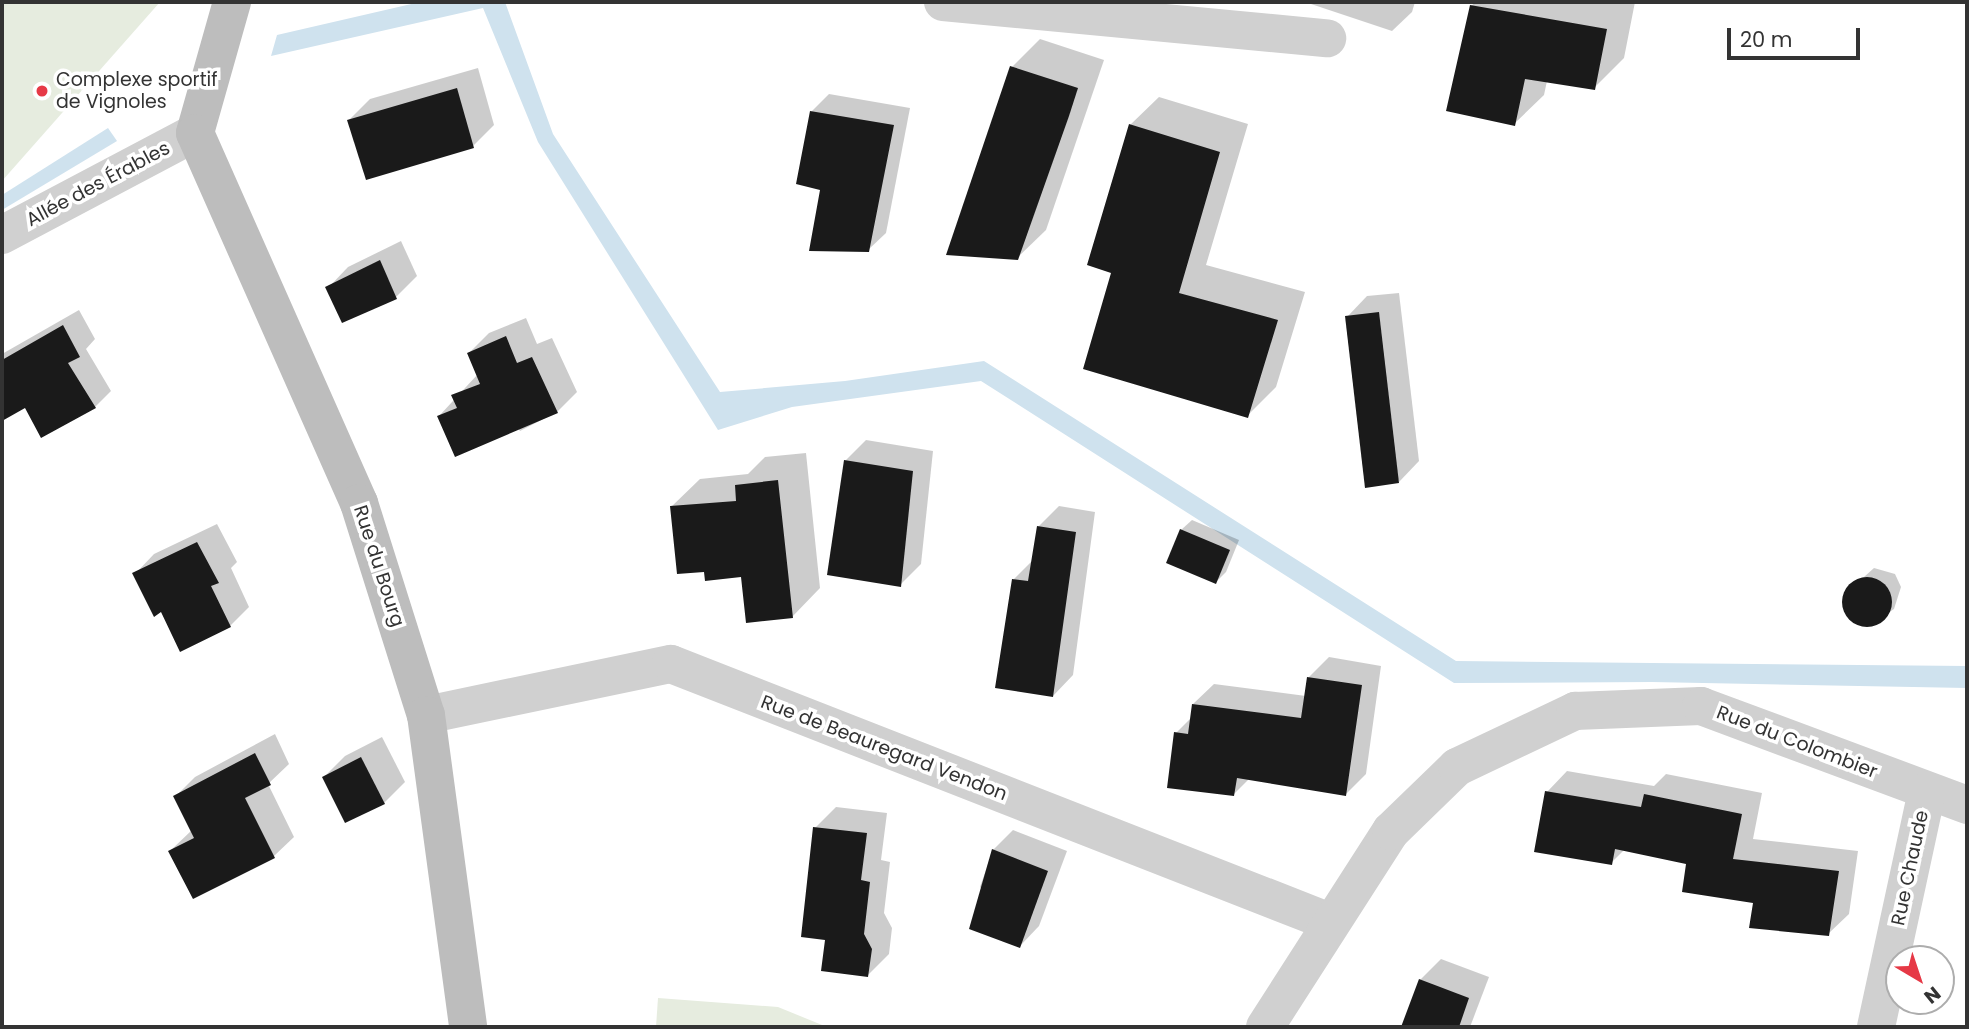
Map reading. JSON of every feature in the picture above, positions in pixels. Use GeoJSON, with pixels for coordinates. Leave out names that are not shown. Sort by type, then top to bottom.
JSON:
{"type":"FeatureCollection","features":[{"type":"Feature","properties":{"kind":"street"},"geometry":{"type":"LineString","coordinates":[[195,133],[232,2]]}},
{"type":"Feature","properties":{"kind":"street"},"geometry":{"type":"LineString","coordinates":[[943,2],[1327,38]]}},
{"type":"Feature","properties":{"kind":"street","name":"Allée des Érables"},"geometry":{"type":"LineString","coordinates":[[2,235],[195,133]]}},
{"type":"Feature","properties":{"kind":"street","name":"Rue du Bourg"},"geometry":{"type":"LineString","coordinates":[[195,133],[359,503],[426,715],[468,1027]]}},
{"type":"Feature","properties":{"kind":"street","name":"Rue de Beauregard Vendon"},"geometry":{"type":"LineString","coordinates":[[426,715],[671,664],[1330,922]]}},
{"type":"Feature","properties":{"kind":"street","name":"Rue du Colombier"},"geometry":{"type":"LineString","coordinates":[[1265,1027],[1330,922],[1391,831],[1457,767],[1575,711],[1701,706],[1967,805]]}},
{"type":"Feature","properties":{"kind":"street","name":"Rue Chaude"},"geometry":{"type":"LineString","coordinates":[[1876,1027],[1927,791]]}},
{"type":"Feature","properties":{"kind":"shaded area","name":"Complexe sportif de Vignoles"},"geometry":{"type":"Polygon","coordinates":[[[2,2],[160,2],[2,181],[2,2]]]}},
{"type":"Feature","properties":{"kind":"shaded area"},"geometry":{"type":"Polygon","coordinates":[[[658,998],[778,1007],[827,1027],[656,1027],[658,998]]]}},
{"type":"Feature","properties":{"kind":"water"},"geometry":{"type":"Polygon","coordinates":[[[420,2],[505,2],[553,134],[720,392],[845,381],[984,361],[1456,661],[1967,666],[1967,688],[1652,682],[1454,683],[981,381],[792,407],[718,430],[538,142],[483,8],[271,56],[277,35],[420,2]]]}},
{"type":"Feature","properties":{"kind":"water"},"geometry":{"type":"Polygon","coordinates":[[[108,128],[117,141],[2,210],[2,195],[108,128]]]}},
{"type":"Feature","properties":{"kind":"building"},"geometry":{"type":"Polygon","coordinates":[[[1470,5],[1607,29],[1595,90],[1525,79],[1515,126],[1446,111],[1470,5]]]}},
{"type":"Feature","properties":{"kind":"building"},"geometry":{"type":"Polygon","coordinates":[[[1010,66],[1078,88],[1069,116],[1018,260],[946,255],[1010,66]]]}},
{"type":"Feature","properties":{"kind":"building"},"geometry":{"type":"Polygon","coordinates":[[[457,88],[474,148],[366,180],[347,120],[457,88]]]}},
{"type":"Feature","properties":{"kind":"building"},"geometry":{"type":"Polygon","coordinates":[[[810,111],[894,125],[869,252],[809,251],[820,190],[796,184],[810,111]]]}},
{"type":"Feature","properties":{"kind":"building"},"geometry":{"type":"Polygon","coordinates":[[[1129,124],[1220,152],[1179,293],[1278,320],[1248,418],[1083,369],[1111,273],[1087,265],[1129,124]]]}},
{"type":"Feature","properties":{"kind":"building"},"geometry":{"type":"Polygon","coordinates":[[[380,260],[397,299],[342,323],[325,287],[380,260]]]}},
{"type":"Feature","properties":{"kind":"building"},"geometry":{"type":"Polygon","coordinates":[[[1379,312],[1399,483],[1365,488],[1345,316],[1379,312]]]}},
{"type":"Feature","properties":{"kind":"building"},"geometry":{"type":"Polygon","coordinates":[[[63,325],[80,357],[68,363],[96,408],[41,438],[25,408],[2,421],[2,360],[63,325]]]}},
{"type":"Feature","properties":{"kind":"building"},"geometry":{"type":"Polygon","coordinates":[[[506,336],[517,363],[532,357],[558,413],[455,457],[437,416],[457,408],[451,395],[480,384],[467,353],[506,336]]]}},
{"type":"Feature","properties":{"kind":"building"},"geometry":{"type":"Polygon","coordinates":[[[844,460],[913,471],[901,587],[827,575],[844,460]]]}},
{"type":"Feature","properties":{"kind":"building"},"geometry":{"type":"Polygon","coordinates":[[[778,480],[793,618],[746,623],[741,577],[705,581],[704,572],[677,574],[670,506],[736,501],[735,485],[778,480]]]}},
{"type":"Feature","properties":{"kind":"building"},"geometry":{"type":"Polygon","coordinates":[[[1037,526],[1076,532],[1053,697],[995,688],[1012,579],[1028,581],[1037,526]]]}},
{"type":"Feature","properties":{"kind":"building"},"geometry":{"type":"Polygon","coordinates":[[[1180,529],[1230,550],[1216,584],[1166,563],[1180,529]]]}},
{"type":"Feature","properties":{"kind":"building"},"geometry":{"type":"Polygon","coordinates":[[[197,542],[219,583],[211,586],[231,627],[180,652],[161,612],[154,617],[132,573],[197,542]]]}},
{"type":"Feature","properties":{"kind":"building"},"geometry":{"type":"Polygon","coordinates":[[[1867,577],[1885,584],[1892,602],[1885,620],[1867,627],[1849,620],[1842,602],[1849,584],[1867,577]]]}},
{"type":"Feature","properties":{"kind":"building"},"geometry":{"type":"Polygon","coordinates":[[[1307,677],[1362,685],[1346,796],[1237,778],[1234,796],[1167,788],[1174,732],[1188,734],[1192,704],[1301,718],[1307,677]]]}},
{"type":"Feature","properties":{"kind":"building"},"geometry":{"type":"Polygon","coordinates":[[[255,753],[271,785],[245,798],[275,858],[193,899],[168,851],[194,838],[173,796],[255,753]]]}},
{"type":"Feature","properties":{"kind":"building"},"geometry":{"type":"Polygon","coordinates":[[[361,757],[385,804],[345,823],[322,777],[361,757]]]}},
{"type":"Feature","properties":{"kind":"building"},"geometry":{"type":"Polygon","coordinates":[[[1545,791],[1641,807],[1644,794],[1742,814],[1733,859],[1839,871],[1829,936],[1749,928],[1753,903],[1682,892],[1686,864],[1615,849],[1612,865],[1534,852],[1545,791]]]}},
{"type":"Feature","properties":{"kind":"building"},"geometry":{"type":"Polygon","coordinates":[[[813,827],[867,833],[861,880],[870,882],[864,934],[872,949],[868,977],[821,971],[825,940],[801,937],[813,827]]]}},
{"type":"Feature","properties":{"kind":"building"},"geometry":{"type":"Polygon","coordinates":[[[992,849],[1048,871],[1020,948],[969,929],[992,849]]]}},
{"type":"Feature","properties":{"kind":"building"},"geometry":{"type":"Polygon","coordinates":[[[1419,979],[1469,998],[1459,1027],[1401,1027],[1419,979]]]}},
{"type":"Feature","properties":{"kind":"place","name":"Complexe sportif de Vignoles"},"geometry":{"type":"Point","coordinates":[42,91]}}]}
